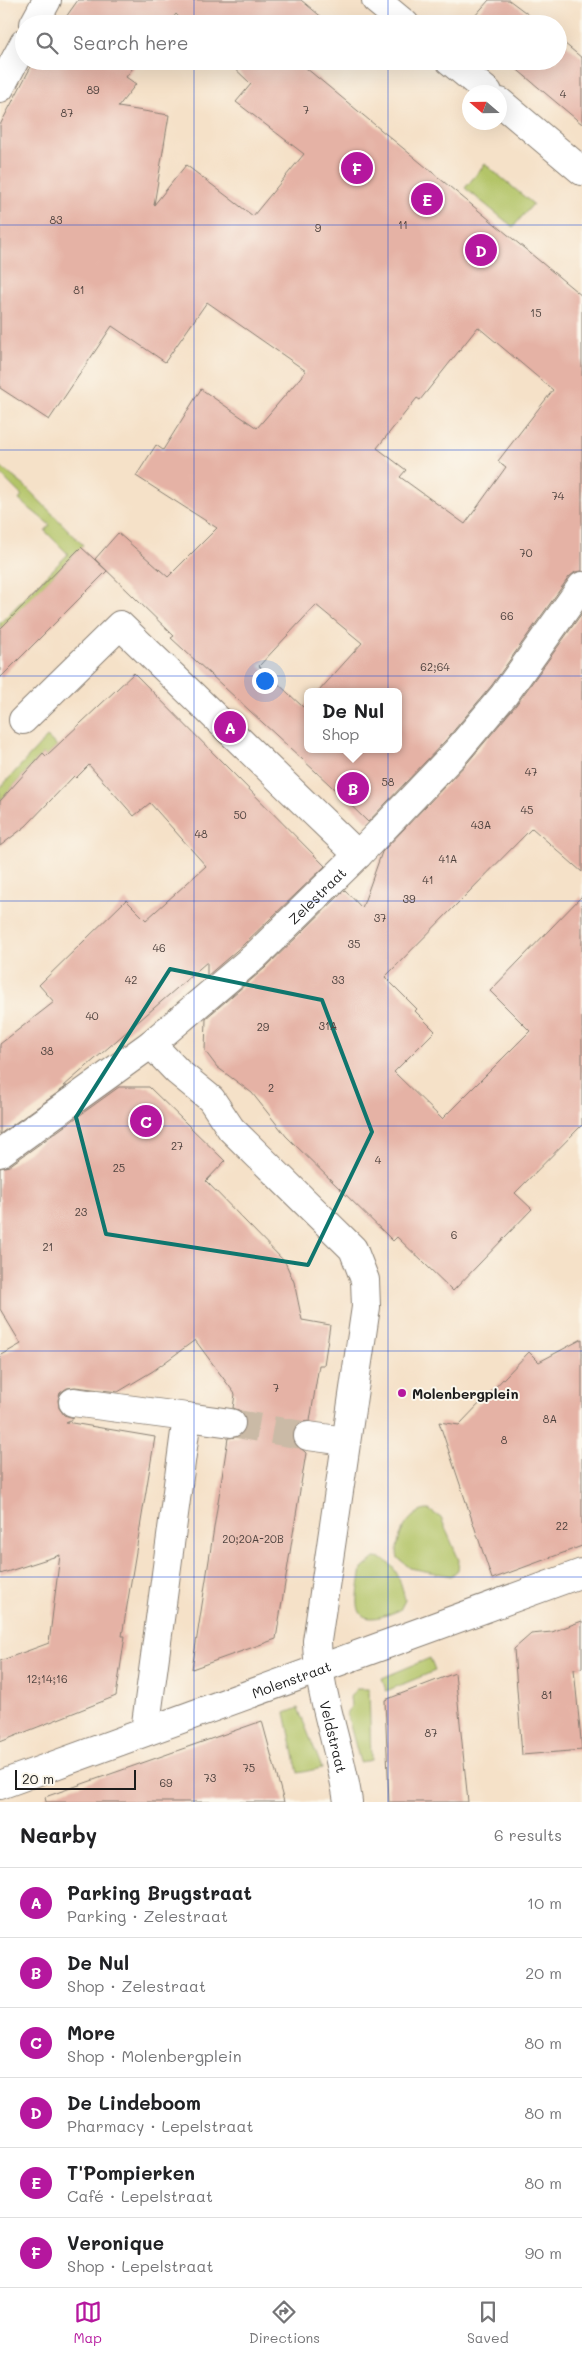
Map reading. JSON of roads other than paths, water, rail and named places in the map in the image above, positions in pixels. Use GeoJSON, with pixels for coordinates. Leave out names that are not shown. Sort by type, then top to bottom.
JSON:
{"type":"FeatureCollection","features":[{"type":"Feature","properties":{"kind":"street"},"geometry":{"type":"LineString","coordinates":[[38,15],[46,0]]}},
{"type":"Feature","properties":{"kind":"street"},"geometry":{"type":"LineString","coordinates":[[376,0],[394,15]]}},
{"type":"Feature","properties":{"kind":"street"},"geometry":{"type":"LineString","coordinates":[[0,88],[15,60]]}},
{"type":"Feature","properties":{"kind":"street"},"geometry":{"type":"LineString","coordinates":[[461,70],[479,85]]}},
{"type":"Feature","properties":{"kind":"street"},"geometry":{"type":"LineString","coordinates":[[507,108],[582,171]]}},
{"type":"Feature","properties":{"kind":"street","name":"Zelestraat"},"geometry":{"type":"LineString","coordinates":[[0,1153],[151,1044],[254,957],[358,855],[457,751],[504,695],[582,586]]}},
{"type":"Feature","properties":{"kind":"street"},"geometry":{"type":"LineString","coordinates":[[23,720],[120,625],[358,855]]}},
{"type":"Feature","properties":{"kind":"street"},"geometry":{"type":"LineString","coordinates":[[151,1044],[178,1072],[211,1099],[230,1129],[353,1249],[362,1266],[365,1280],[366,1307],[325,1577],[317,1642],[318,1671]]}},
{"type":"Feature","properties":{"kind":"street"},"geometry":{"type":"LineString","coordinates":[[73,1402],[231,1423]]}},
{"type":"Feature","properties":{"kind":"street"},"geometry":{"type":"LineString","coordinates":[[144,1731],[187,1417]]}},
{"type":"Feature","properties":{"kind":"street"},"geometry":{"type":"LineString","coordinates":[[308,1436],[346,1441]]}},
{"type":"Feature","properties":{"kind":"street","name":"Molenstraat"},"geometry":{"type":"LineString","coordinates":[[0,1785],[144,1731],[318,1671],[582,1574]]}},
{"type":"Feature","properties":{"kind":"street","name":"Veldstraat"},"geometry":{"type":"LineString","coordinates":[[318,1671],[345,1776],[348,1802]]}},
{"type":"Feature","properties":{"kind":"tunnel"},"geometry":{"type":"LineString","coordinates":[[231,1423],[308,1436]]}},
{"type":"Feature","properties":{"kind":"place","name":"Veronique"},"geometry":{"type":"Point","coordinates":[357,168]}},
{"type":"Feature","properties":{"kind":"place","name":"T'Pompierken"},"geometry":{"type":"Point","coordinates":[427,199]}},
{"type":"Feature","properties":{"kind":"place","name":"De Lindeboom"},"geometry":{"type":"Point","coordinates":[481,250]}},
{"type":"Feature","properties":{"kind":"place","name":"Parking Brugstraat"},"geometry":{"type":"Point","coordinates":[230,727]}},
{"type":"Feature","properties":{"kind":"place","name":"De Nul"},"geometry":{"type":"Point","coordinates":[353,788]}},
{"type":"Feature","properties":{"kind":"place","name":"More"},"geometry":{"type":"Point","coordinates":[146,1121]}},
{"type":"Feature","properties":{"kind":"place","name":"Molenbergplein"},"geometry":{"type":"Point","coordinates":[402,1393]}}]}
